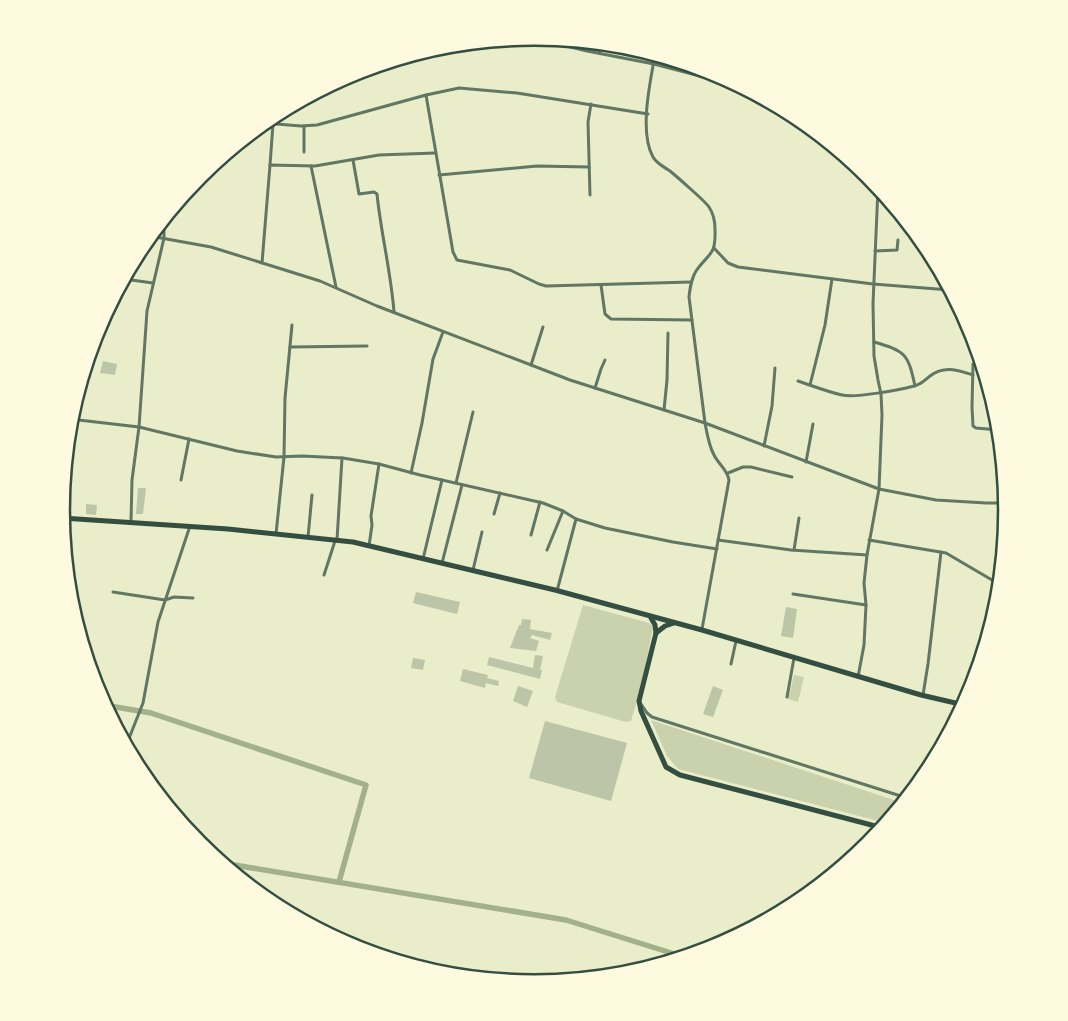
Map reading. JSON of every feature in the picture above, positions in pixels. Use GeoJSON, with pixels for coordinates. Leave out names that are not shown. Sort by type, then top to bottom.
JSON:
{"type":"FeatureCollection","features":[{"type":"Feature","properties":{"kind":"highway"},"geometry":{"type":"LineString","coordinates":[[70,518],[190,526],[353,542],[473,570],[674,622],[858,677],[956,703]]}},
{"type":"Feature","properties":{"kind":"highway"},"geometry":{"type":"LineString","coordinates":[[651,617],[656,633],[639,701],[641,711],[666,767],[680,775],[875,826]]}},
{"type":"Feature","properties":{"kind":"highway"},"geometry":{"type":"LineString","coordinates":[[656,633],[674,622]]}},
{"type":"Feature","properties":{"kind":"street"},"geometry":{"type":"LineString","coordinates":[[581,49],[688,73]]}},
{"type":"Feature","properties":{"kind":"street"},"geometry":{"type":"LineString","coordinates":[[654,64],[647,134],[650,150],[654,159],[709,205],[713,214],[715,229],[714,247],[711,255],[695,272],[688,297],[705,423],[711,450],[718,462],[728,473],[729,480],[702,630]]}},
{"type":"Feature","properties":{"kind":"street"},"geometry":{"type":"LineString","coordinates":[[276,124],[304,126],[324,124],[452,88],[466,88],[591,104],[648,114]]}},
{"type":"Feature","properties":{"kind":"street"},"geometry":{"type":"LineString","coordinates":[[426,95],[453,252],[457,260],[510,270],[542,285],[601,286],[691,282]]}},
{"type":"Feature","properties":{"kind":"street"},"geometry":{"type":"LineString","coordinates":[[590,196],[588,122],[591,104]]}},
{"type":"Feature","properties":{"kind":"street"},"geometry":{"type":"LineString","coordinates":[[262,263],[273,126]]}},
{"type":"Feature","properties":{"kind":"street"},"geometry":{"type":"LineString","coordinates":[[304,126],[304,152]]}},
{"type":"Feature","properties":{"kind":"street"},"geometry":{"type":"LineString","coordinates":[[270,165],[311,166],[379,155],[435,153]]}},
{"type":"Feature","properties":{"kind":"street"},"geometry":{"type":"LineString","coordinates":[[353,160],[359,194],[375,192],[377,194],[380,225],[392,285],[394,312]]}},
{"type":"Feature","properties":{"kind":"street"},"geometry":{"type":"LineString","coordinates":[[311,166],[336,288]]}},
{"type":"Feature","properties":{"kind":"street"},"geometry":{"type":"LineString","coordinates":[[439,175],[538,166],[589,167]]}},
{"type":"Feature","properties":{"kind":"street"},"geometry":{"type":"LineString","coordinates":[[858,677],[864,645],[866,605],[864,583],[867,554],[879,490],[882,415],[881,392],[876,370],[874,342],[873,284],[878,198]]}},
{"type":"Feature","properties":{"kind":"street"},"geometry":{"type":"LineString","coordinates":[[131,522],[132,480],[139,427],[147,311],[164,231]]}},
{"type":"Feature","properties":{"kind":"street"},"geometry":{"type":"LineString","coordinates":[[159,237],[211,247],[320,281],[443,332],[531,365],[705,423],[879,490],[936,500],[998,502]]}},
{"type":"Feature","properties":{"kind":"street"},"geometry":{"type":"LineString","coordinates":[[875,251],[897,250],[898,240]]}},
{"type":"Feature","properties":{"kind":"street"},"geometry":{"type":"LineString","coordinates":[[714,247],[734,267],[873,284],[942,289]]}},
{"type":"Feature","properties":{"kind":"street"},"geometry":{"type":"LineString","coordinates":[[810,385],[825,325],[832,279]]}},
{"type":"Feature","properties":{"kind":"street"},"geometry":{"type":"LineString","coordinates":[[131,280],[152,283]]}},
{"type":"Feature","properties":{"kind":"street"},"geometry":{"type":"LineString","coordinates":[[601,286],[605,314],[611,319],[692,320]]}},
{"type":"Feature","properties":{"kind":"street"},"geometry":{"type":"LineString","coordinates":[[276,534],[284,457],[284,411],[292,325]]}},
{"type":"Feature","properties":{"kind":"street"},"geometry":{"type":"LineString","coordinates":[[531,365],[543,327]]}},
{"type":"Feature","properties":{"kind":"street"},"geometry":{"type":"LineString","coordinates":[[411,473],[433,359],[443,332]]}},
{"type":"Feature","properties":{"kind":"street"},"geometry":{"type":"LineString","coordinates":[[664,410],[668,333]]}},
{"type":"Feature","properties":{"kind":"street"},"geometry":{"type":"LineString","coordinates":[[874,342],[898,350],[909,362],[914,385]]}},
{"type":"Feature","properties":{"kind":"street"},"geometry":{"type":"LineString","coordinates":[[290,347],[367,346]]}},
{"type":"Feature","properties":{"kind":"street"},"geometry":{"type":"LineString","coordinates":[[596,388],[600,369],[605,360]]}},
{"type":"Feature","properties":{"kind":"street"},"geometry":{"type":"LineString","coordinates":[[973,364],[973,426],[991,429]]}},
{"type":"Feature","properties":{"kind":"street"},"geometry":{"type":"LineString","coordinates":[[764,446],[772,406],[775,368]]}},
{"type":"Feature","properties":{"kind":"street"},"geometry":{"type":"LineString","coordinates":[[798,381],[844,396],[881,392],[920,384],[937,370],[942,369],[957,370],[973,375]]}},
{"type":"Feature","properties":{"kind":"street"},"geometry":{"type":"LineString","coordinates":[[456,483],[473,412]]}},
{"type":"Feature","properties":{"kind":"street"},"geometry":{"type":"LineString","coordinates":[[79,421],[139,427],[237,451],[276,457],[342,458],[379,464],[540,502],[563,511],[576,519],[605,528],[717,548]]}},
{"type":"Feature","properties":{"kind":"street"},"geometry":{"type":"LineString","coordinates":[[806,462],[813,424]]}},
{"type":"Feature","properties":{"kind":"street"},"geometry":{"type":"LineString","coordinates":[[180,480],[189,439]]}},
{"type":"Feature","properties":{"kind":"street"},"geometry":{"type":"LineString","coordinates":[[324,575],[336,540],[342,458]]}},
{"type":"Feature","properties":{"kind":"street"},"geometry":{"type":"LineString","coordinates":[[370,546],[371,516],[379,464]]}},
{"type":"Feature","properties":{"kind":"street"},"geometry":{"type":"LineString","coordinates":[[728,473],[744,467],[751,467],[792,477]]}},
{"type":"Feature","properties":{"kind":"street"},"geometry":{"type":"LineString","coordinates":[[423,559],[442,480]]}},
{"type":"Feature","properties":{"kind":"street"},"geometry":{"type":"LineString","coordinates":[[442,563],[462,485]]}},
{"type":"Feature","properties":{"kind":"street"},"geometry":{"type":"LineString","coordinates":[[494,514],[500,493]]}},
{"type":"Feature","properties":{"kind":"street"},"geometry":{"type":"LineString","coordinates":[[308,537],[312,495]]}},
{"type":"Feature","properties":{"kind":"street"},"geometry":{"type":"LineString","coordinates":[[531,535],[540,502]]}},
{"type":"Feature","properties":{"kind":"street"},"geometry":{"type":"LineString","coordinates":[[547,550],[563,511]]}},
{"type":"Feature","properties":{"kind":"street"},"geometry":{"type":"LineString","coordinates":[[794,550],[799,518]]}},
{"type":"Feature","properties":{"kind":"street"},"geometry":{"type":"LineString","coordinates":[[557,591],[576,519]]}},
{"type":"Feature","properties":{"kind":"street"},"geometry":{"type":"LineString","coordinates":[[129,738],[143,703],[158,622],[190,526]]}},
{"type":"Feature","properties":{"kind":"street"},"geometry":{"type":"LineString","coordinates":[[473,570],[482,532]]}},
{"type":"Feature","properties":{"kind":"street"},"geometry":{"type":"LineString","coordinates":[[718,540],[794,550],[867,554]]}},
{"type":"Feature","properties":{"kind":"street"},"geometry":{"type":"LineString","coordinates":[[870,540],[941,552],[993,579]]}},
{"type":"Feature","properties":{"kind":"street"},"geometry":{"type":"LineString","coordinates":[[923,695],[941,552]]}},
{"type":"Feature","properties":{"kind":"street"},"geometry":{"type":"LineString","coordinates":[[113,592],[166,600],[174,597],[193,598]]}},
{"type":"Feature","properties":{"kind":"street"},"geometry":{"type":"LineString","coordinates":[[793,594],[866,605]]}},
{"type":"Feature","properties":{"kind":"street"},"geometry":{"type":"LineString","coordinates":[[731,664],[736,641]]}},
{"type":"Feature","properties":{"kind":"street"},"geometry":{"type":"LineString","coordinates":[[787,697],[794,658]]}},
{"type":"Feature","properties":{"kind":"street"},"geometry":{"type":"LineString","coordinates":[[639,701],[647,713],[652,716],[900,796]]}},
{"type":"Feature","properties":{"kind":"green space"},"geometry":{"type":"Polygon","coordinates":[[[583,605],[649,623],[653,627],[641,687],[631,721],[626,722],[557,702],[555,697],[583,605]]]}},
{"type":"Feature","properties":{"kind":"green space"},"geometry":{"type":"Polygon","coordinates":[[[794,675],[804,677],[798,702],[788,699],[794,675]]]}},
{"type":"Feature","properties":{"kind":"green space"},"geometry":{"type":"Polygon","coordinates":[[[651,720],[896,801],[879,821],[678,769],[667,756],[651,720]]]}},
{"type":"Feature","properties":{"kind":"building"},"geometry":{"type":"Polygon","coordinates":[[[103,361],[117,364],[115,375],[100,373],[103,361]]]}},
{"type":"Feature","properties":{"kind":"building"},"geometry":{"type":"Polygon","coordinates":[[[138,488],[146,488],[143,514],[136,514],[138,488]]]}},
{"type":"Feature","properties":{"kind":"building"},"geometry":{"type":"Polygon","coordinates":[[[86,504],[97,505],[96,515],[86,514],[86,504]]]}},
{"type":"Feature","properties":{"kind":"building"},"geometry":{"type":"Polygon","coordinates":[[[416,592],[460,602],[457,614],[413,603],[416,592]]]}},
{"type":"Feature","properties":{"kind":"building"},"geometry":{"type":"Polygon","coordinates":[[[786,607],[797,609],[793,638],[781,636],[786,607]]]}},
{"type":"Feature","properties":{"kind":"building"},"geometry":{"type":"Polygon","coordinates":[[[522,619],[531,620],[530,629],[552,633],[550,640],[532,635],[530,638],[539,641],[536,651],[510,648],[522,619]]]}},
{"type":"Feature","properties":{"kind":"building"},"geometry":{"type":"Polygon","coordinates":[[[535,655],[543,656],[540,679],[487,665],[489,657],[533,668],[535,655]]]}},
{"type":"Feature","properties":{"kind":"building"},"geometry":{"type":"Polygon","coordinates":[[[413,658],[425,660],[423,670],[411,668],[413,658]]]}},
{"type":"Feature","properties":{"kind":"building"},"geometry":{"type":"Polygon","coordinates":[[[463,669],[488,675],[487,678],[499,681],[498,686],[486,683],[485,688],[460,681],[463,669]]]}},
{"type":"Feature","properties":{"kind":"building"},"geometry":{"type":"Polygon","coordinates":[[[518,686],[533,691],[527,707],[513,701],[518,686]]]}},
{"type":"Feature","properties":{"kind":"building"},"geometry":{"type":"Polygon","coordinates":[[[713,686],[723,690],[713,717],[703,714],[713,686]]]}},
{"type":"Feature","properties":{"kind":"building"},"geometry":{"type":"Polygon","coordinates":[[[545,721],[627,743],[611,801],[529,778],[545,721]]]}},
{"type":"Feature","properties":{"kind":"waterway"},"geometry":{"type":"LineString","coordinates":[[114,707],[151,713],[366,785],[339,882]]}},
{"type":"Feature","properties":{"kind":"waterway"},"geometry":{"type":"LineString","coordinates":[[234,865],[566,920],[672,953]]}}]}
